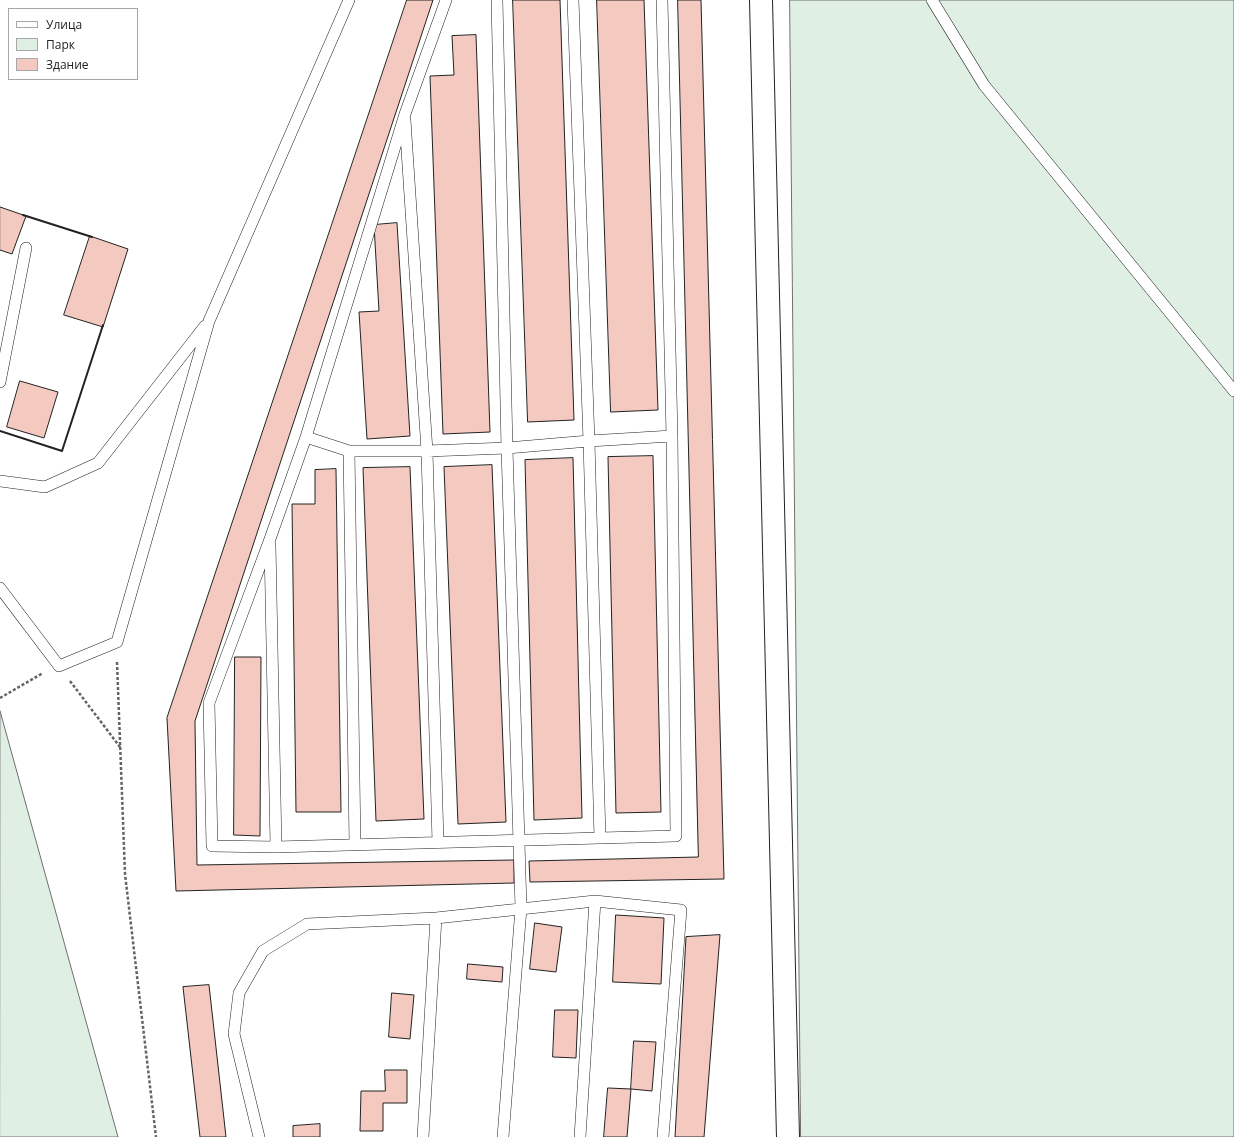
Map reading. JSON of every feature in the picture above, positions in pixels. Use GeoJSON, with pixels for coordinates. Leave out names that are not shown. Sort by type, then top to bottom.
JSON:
{"type":"FeatureCollection","features":[{"type":"Feature","properties":{"kind":"street"},"geometry":{"type":"LineString","coordinates":[[761,0],[788,1137]]}},
{"type":"Feature","properties":{"kind":"lane"},"geometry":{"type":"LineString","coordinates":[[0,588],[59,666],[117,642],[209,321],[349,0]]}},
{"type":"Feature","properties":{"kind":"lane"},"geometry":{"type":"LineString","coordinates":[[446,0],[405,114],[306,437],[209,703],[212,846],[438,843],[519,839],[676,836],[672,436],[662,0]]}},
{"type":"Feature","properties":{"kind":"lane"},"geometry":{"type":"LineString","coordinates":[[497,0],[506,448],[521,908],[503,1137]]}},
{"type":"Feature","properties":{"kind":"lane"},"geometry":{"type":"LineString","coordinates":[[574,0],[589,441],[600,838]]}},
{"type":"Feature","properties":{"kind":"lane"},"geometry":{"type":"LineString","coordinates":[[932,0],[984,85],[1234,391]]}},
{"type":"Feature","properties":{"kind":"lane"},"geometry":{"type":"LineString","coordinates":[[405,114],[427,451],[438,843]]}},
{"type":"Feature","properties":{"kind":"lane"},"geometry":{"type":"LineString","coordinates":[[0,382],[26,248]]}},
{"type":"Feature","properties":{"kind":"lane"},"geometry":{"type":"LineString","coordinates":[[0,481],[45,488],[98,462],[209,321]]}},
{"type":"Feature","properties":{"kind":"lane"},"geometry":{"type":"LineString","coordinates":[[306,437],[349,450],[427,451],[506,448],[672,436]]}},
{"type":"Feature","properties":{"kind":"lane"},"geometry":{"type":"LineString","coordinates":[[349,450],[355,844]]}},
{"type":"Feature","properties":{"kind":"lane"},"geometry":{"type":"LineString","coordinates":[[270,539],[276,846]]}},
{"type":"Feature","properties":{"kind":"lane"},"geometry":{"type":"LineString","coordinates":[[580,1137],[595,901]]}},
{"type":"Feature","properties":{"kind":"lane"},"geometry":{"type":"LineString","coordinates":[[259,1137],[234,1034],[239,993],[263,951],[307,924],[436,918],[595,901],[681,910],[663,1137]]}},
{"type":"Feature","properties":{"kind":"lane"},"geometry":{"type":"LineString","coordinates":[[423,1137],[436,918]]}},
{"type":"Feature","properties":{"kind":"path"},"geometry":{"type":"LineString","coordinates":[[117,642],[126,874],[156,1137]]}},
{"type":"Feature","properties":{"kind":"path"},"geometry":{"type":"LineString","coordinates":[[0,698],[44,672],[59,666],[121,748]]}},
{"type":"Feature","properties":{"kind":"green space"},"geometry":{"type":"Polygon","coordinates":[[[790,0],[1234,0],[1234,1137],[801,1137],[790,0]]]}},
{"type":"Feature","properties":{"kind":"green space"},"geometry":{"type":"Polygon","coordinates":[[[0,711],[118,1137],[0,1137],[0,711]]]}},
{"type":"Feature","properties":{"kind":"building"},"geometry":{"type":"Polygon","coordinates":[[[407,0],[433,0],[195,721],[197,865],[514,860],[514,883],[176,891],[167,718],[407,0]]]}},
{"type":"Feature","properties":{"kind":"building"},"geometry":{"type":"Polygon","coordinates":[[[513,0],[560,0],[574,420],[528,422],[513,0]]]}},
{"type":"Feature","properties":{"kind":"building"},"geometry":{"type":"Polygon","coordinates":[[[597,0],[644,0],[658,410],[611,412],[597,0]]]}},
{"type":"Feature","properties":{"kind":"building"},"geometry":{"type":"Polygon","coordinates":[[[678,0],[701,0],[724,879],[530,882],[529,861],[698,857],[678,0]]]}},
{"type":"Feature","properties":{"kind":"building"},"geometry":{"type":"Polygon","coordinates":[[[476,35],[490,432],[443,434],[430,76],[454,75],[452,36],[476,35]]]}},
{"type":"Feature","properties":{"kind":"building"},"geometry":{"type":"Polygon","coordinates":[[[0,207],[26,216],[12,254],[0,250],[0,207]]]}},
{"type":"Feature","properties":{"kind":"building"},"geometry":{"type":"Polygon","coordinates":[[[397,223],[410,436],[367,439],[359,312],[379,311],[374,225],[397,223]]]}},
{"type":"Feature","properties":{"kind":"building"},"geometry":{"type":"Polygon","coordinates":[[[90,236],[128,249],[103,327],[64,315],[90,236]]]}},
{"type":"Feature","properties":{"kind":"building"},"geometry":{"type":"Polygon","coordinates":[[[20,381],[58,392],[44,438],[7,427],[20,381]]]}},
{"type":"Feature","properties":{"kind":"building"},"geometry":{"type":"Polygon","coordinates":[[[653,456],[661,812],[616,813],[608,457],[653,456]]]}},
{"type":"Feature","properties":{"kind":"building"},"geometry":{"type":"Polygon","coordinates":[[[573,458],[582,818],[534,820],[525,460],[573,458]]]}},
{"type":"Feature","properties":{"kind":"building"},"geometry":{"type":"Polygon","coordinates":[[[492,465],[506,822],[458,824],[444,467],[492,465]]]}},
{"type":"Feature","properties":{"kind":"building"},"geometry":{"type":"Polygon","coordinates":[[[410,467],[424,819],[376,821],[363,468],[410,467]]]}},
{"type":"Feature","properties":{"kind":"building"},"geometry":{"type":"Polygon","coordinates":[[[336,469],[341,812],[296,812],[292,504],[315,504],[315,470],[336,469]]]}},
{"type":"Feature","properties":{"kind":"building"},"geometry":{"type":"Polygon","coordinates":[[[235,657],[261,657],[260,836],[234,835],[235,657]]]}},
{"type":"Feature","properties":{"kind":"building"},"geometry":{"type":"Polygon","coordinates":[[[616,915],[664,918],[661,984],[613,982],[616,915]]]}},
{"type":"Feature","properties":{"kind":"building"},"geometry":{"type":"Polygon","coordinates":[[[535,923],[562,927],[556,972],[530,969],[535,923]]]}},
{"type":"Feature","properties":{"kind":"building"},"geometry":{"type":"Polygon","coordinates":[[[720,935],[704,1137],[675,1137],[686,937],[720,935]]]}},
{"type":"Feature","properties":{"kind":"building"},"geometry":{"type":"Polygon","coordinates":[[[468,964],[503,967],[502,982],[467,979],[468,964]]]}},
{"type":"Feature","properties":{"kind":"building"},"geometry":{"type":"Polygon","coordinates":[[[209,985],[226,1137],[200,1137],[183,987],[209,985]]]}},
{"type":"Feature","properties":{"kind":"building"},"geometry":{"type":"Polygon","coordinates":[[[392,993],[414,995],[410,1039],[389,1037],[392,993]]]}},
{"type":"Feature","properties":{"kind":"building"},"geometry":{"type":"Polygon","coordinates":[[[555,1010],[578,1010],[576,1058],[553,1057],[555,1010]]]}},
{"type":"Feature","properties":{"kind":"building"},"geometry":{"type":"Polygon","coordinates":[[[634,1041],[656,1042],[652,1091],[631,1089],[634,1041]]]}},
{"type":"Feature","properties":{"kind":"building"},"geometry":{"type":"Polygon","coordinates":[[[385,1070],[407,1070],[407,1103],[383,1103],[383,1131],[360,1131],[361,1091],[385,1091],[385,1070]]]}},
{"type":"Feature","properties":{"kind":"building"},"geometry":{"type":"Polygon","coordinates":[[[608,1088],[631,1089],[627,1137],[604,1137],[608,1088]]]}},
{"type":"Feature","properties":{"kind":"building"},"geometry":{"type":"Polygon","coordinates":[[[320,1124],[320,1137],[293,1137],[293,1126],[320,1124]]]}},
{"type":"Feature","properties":{"kind":"wall"},"geometry":{"type":"LineString","coordinates":[[23,215],[92,237]]}},
{"type":"Feature","properties":{"kind":"wall"},"geometry":{"type":"LineString","coordinates":[[0,431],[62,451],[103,325]]}}]}
